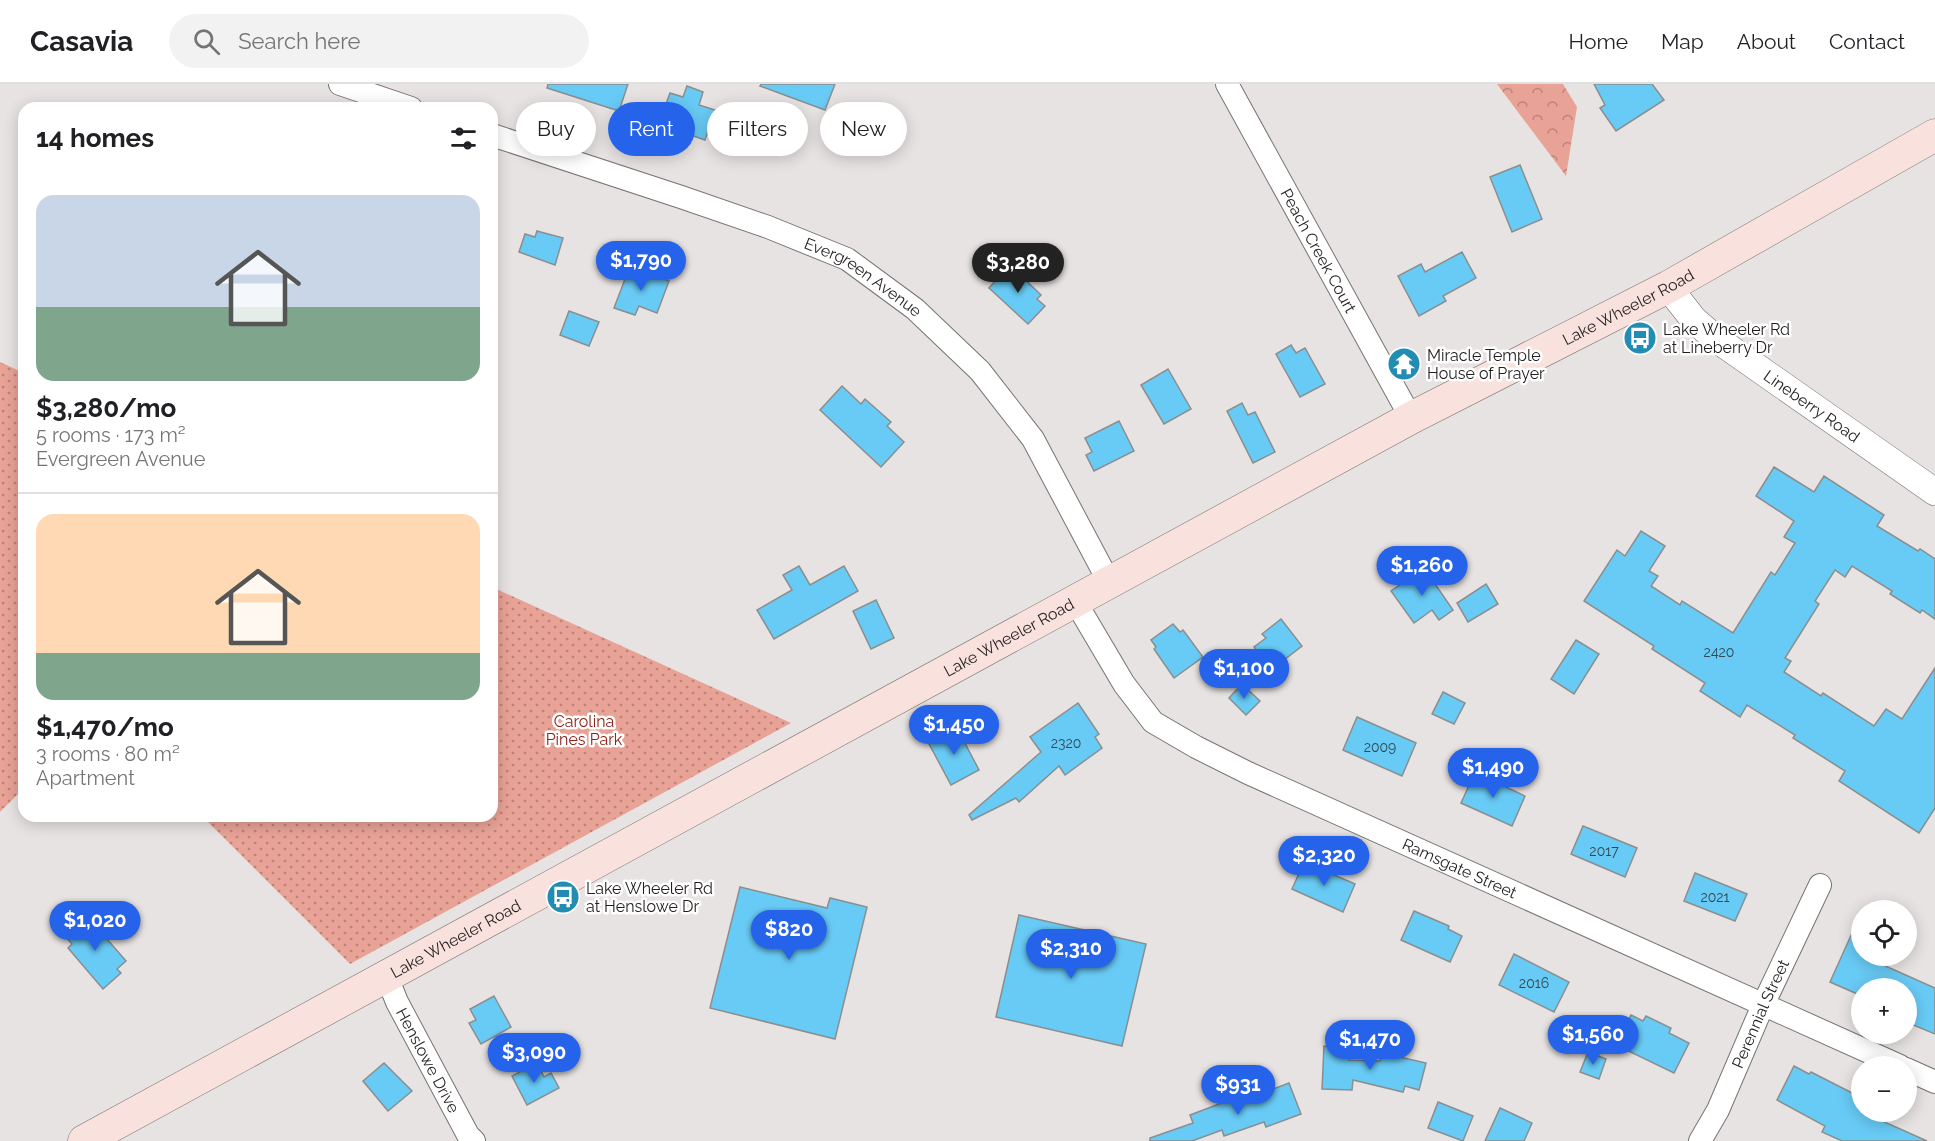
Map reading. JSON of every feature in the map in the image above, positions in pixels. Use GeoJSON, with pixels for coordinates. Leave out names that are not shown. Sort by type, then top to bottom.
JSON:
{"type":"FeatureCollection","features":[{"type":"Feature","properties":{"kind":"main road","name":"Lake Wheeler Road"},"geometry":{"type":"LineString","coordinates":[[84,1141],[1411,418],[1668,287],[1935,135]]}},
{"type":"Feature","properties":{"kind":"street"},"geometry":{"type":"LineString","coordinates":[[340,84],[393,102]]}},
{"type":"Feature","properties":{"kind":"street","name":"Peach Creek Court"},"geometry":{"type":"LineString","coordinates":[[1227,84],[1411,418]]}},
{"type":"Feature","properties":{"kind":"street","name":"Evergreen Avenue"},"geometry":{"type":"LineString","coordinates":[[498,137],[768,227],[847,259],[915,309],[980,371],[1033,439],[1109,582]]}},
{"type":"Feature","properties":{"kind":"street","name":"Lineberry Road"},"geometry":{"type":"LineString","coordinates":[[1668,287],[1694,320],[1716,338],[1935,492]]}},
{"type":"Feature","properties":{"kind":"street","name":"Ramsgate Street"},"geometry":{"type":"LineString","coordinates":[[1075,601],[1124,684],[1153,722],[1196,747],[1243,771],[1878,1056]]}},
{"type":"Feature","properties":{"kind":"street","name":"Perennial Street"},"geometry":{"type":"LineString","coordinates":[[1700,1141],[1718,1110],[1763,1005],[1820,885]]}},
{"type":"Feature","properties":{"kind":"street","name":"Henslowe Drive"},"geometry":{"type":"LineString","coordinates":[[387,977],[397,1002],[467,1139]]}},
{"type":"Feature","properties":{"kind":"street"},"geometry":{"type":"LineString","coordinates":[[1917,1074],[1935,1082]]}},
{"type":"Feature","properties":{"kind":"green space"},"geometry":{"type":"Polygon","coordinates":[[[1497,84],[1563,84],[1577,107],[1566,176],[1497,84]]]}},
{"type":"Feature","properties":{"kind":"green space"},"geometry":{"type":"Polygon","coordinates":[[[0,362],[18,370],[18,794],[0,812],[0,362]]]}},
{"type":"Feature","properties":{"kind":"green space","name":"Carolina Pines Park"},"geometry":{"type":"Polygon","coordinates":[[[498,590],[791,723],[350,964],[208,822],[498,822],[498,590]]]}},
{"type":"Feature","properties":{"kind":"building"},"geometry":{"type":"Polygon","coordinates":[[[548,84],[628,84],[622,102],[608,102],[608,107],[547,88],[548,84]]]}},
{"type":"Feature","properties":{"kind":"building"},"geometry":{"type":"Polygon","coordinates":[[[761,84],[835,84],[828,102],[820,102],[820,108],[760,86],[761,84]]]}},
{"type":"Feature","properties":{"kind":"building"},"geometry":{"type":"Polygon","coordinates":[[[1594,84],[1652,84],[1664,100],[1616,131],[1600,108],[1605,105],[1594,84]]]}},
{"type":"Feature","properties":{"kind":"building"},"geometry":{"type":"Polygon","coordinates":[[[687,86],[703,92],[699,105],[707,108],[705,140],[695,137],[695,102],[667,102],[670,93],[683,97],[687,86]]]}},
{"type":"Feature","properties":{"kind":"building"},"geometry":{"type":"Polygon","coordinates":[[[1520,165],[1542,219],[1512,232],[1490,177],[1520,165]]]}},
{"type":"Feature","properties":{"kind":"building"},"geometry":{"type":"Polygon","coordinates":[[[537,231],[563,238],[555,265],[519,252],[525,234],[535,237],[537,231]]]}},
{"type":"Feature","properties":{"kind":"building"},"geometry":{"type":"Polygon","coordinates":[[[1462,252],[1476,278],[1443,296],[1446,301],[1419,316],[1398,276],[1421,264],[1425,272],[1462,252]]]}},
{"type":"Feature","properties":{"kind":"building"},"geometry":{"type":"Polygon","coordinates":[[[1010,265],[1041,295],[1037,299],[1045,306],[1028,324],[989,288],[1010,265]]]}},
{"type":"Feature","properties":{"kind":"building"},"geometry":{"type":"Polygon","coordinates":[[[630,266],[669,281],[657,313],[639,306],[635,315],[614,308],[630,266]]]}},
{"type":"Feature","properties":{"kind":"building"},"geometry":{"type":"Polygon","coordinates":[[[569,311],[599,322],[589,346],[560,335],[569,311]]]}},
{"type":"Feature","properties":{"kind":"building"},"geometry":{"type":"Polygon","coordinates":[[[1291,345],[1296,353],[1305,348],[1325,384],[1300,397],[1276,354],[1291,345]]]}},
{"type":"Feature","properties":{"kind":"building"},"geometry":{"type":"Polygon","coordinates":[[[1168,369],[1191,409],[1164,424],[1141,385],[1168,369]]]}},
{"type":"Feature","properties":{"kind":"building"},"geometry":{"type":"Polygon","coordinates":[[[842,386],[861,404],[865,399],[891,422],[887,426],[904,442],[881,467],[820,410],[842,386]]]}},
{"type":"Feature","properties":{"kind":"building"},"geometry":{"type":"Polygon","coordinates":[[[1242,403],[1248,415],[1255,412],[1275,452],[1253,463],[1227,411],[1242,403]]]}},
{"type":"Feature","properties":{"kind":"building"},"geometry":{"type":"Polygon","coordinates":[[[1119,421],[1134,451],[1094,471],[1086,455],[1092,452],[1085,438],[1119,421]]]}},
{"type":"Feature","properties":{"kind":"building"},"geometry":{"type":"Polygon","coordinates":[[[1774,467],[1814,492],[1824,476],[1884,515],[1877,526],[1935,559],[1935,619],[1922,610],[1920,613],[1890,594],[1892,591],[1852,566],[1845,577],[1835,570],[1815,601],[1819,604],[1785,658],[1791,661],[1784,672],[1821,696],[1823,693],[1874,726],[1886,709],[1902,719],[1935,668],[1935,808],[1919,833],[1839,781],[1845,771],[1793,738],[1795,735],[1747,705],[1740,717],[1700,691],[1705,683],[1652,649],[1654,646],[1584,601],[1617,550],[1625,556],[1641,531],[1665,546],[1649,571],[1658,576],[1651,586],[1680,605],[1682,601],[1733,633],[1771,572],[1775,575],[1795,543],[1784,537],[1794,521],[1756,496],[1774,467]]]}},
{"type":"Feature","properties":{"kind":"building"},"geometry":{"type":"Polygon","coordinates":[[[799,566],[810,585],[844,566],[858,591],[774,639],[757,610],[792,590],[783,575],[799,566]]]}},
{"type":"Feature","properties":{"kind":"building"},"geometry":{"type":"Polygon","coordinates":[[[1424,568],[1453,610],[1439,620],[1432,610],[1414,623],[1391,591],[1424,568]]]}},
{"type":"Feature","properties":{"kind":"building"},"geometry":{"type":"Polygon","coordinates":[[[1486,584],[1498,604],[1468,622],[1457,603],[1486,584]]]}},
{"type":"Feature","properties":{"kind":"building"},"geometry":{"type":"Polygon","coordinates":[[[876,600],[894,638],[871,649],[853,611],[876,600]]]}},
{"type":"Feature","properties":{"kind":"building"},"geometry":{"type":"Polygon","coordinates":[[[1281,619],[1302,646],[1271,670],[1254,647],[1266,638],[1262,634],[1281,619]]]}},
{"type":"Feature","properties":{"kind":"building"},"geometry":{"type":"Polygon","coordinates":[[[1173,624],[1180,632],[1183,630],[1203,657],[1174,678],[1154,649],[1156,647],[1151,640],[1173,624]]]}},
{"type":"Feature","properties":{"kind":"building"},"geometry":{"type":"Polygon","coordinates":[[[1576,640],[1599,654],[1574,694],[1551,679],[1576,640]]]}},
{"type":"Feature","properties":{"kind":"building"},"geometry":{"type":"Polygon","coordinates":[[[1242,684],[1260,701],[1246,715],[1229,698],[1242,684]]]}},
{"type":"Feature","properties":{"kind":"building"},"geometry":{"type":"Polygon","coordinates":[[[1443,692],[1465,703],[1454,724],[1432,714],[1443,692]]]}},
{"type":"Feature","properties":{"kind":"building"},"geometry":{"type":"Polygon","coordinates":[[[1078,703],[1099,734],[1095,737],[1102,748],[1065,775],[1059,766],[1019,802],[1016,798],[972,820],[969,815],[1041,752],[1030,737],[1078,703]]]}},
{"type":"Feature","properties":{"kind":"building"},"geometry":{"type":"Polygon","coordinates":[[[1357,717],[1416,743],[1402,776],[1343,750],[1357,717]]]}},
{"type":"Feature","properties":{"kind":"building"},"geometry":{"type":"Polygon","coordinates":[[[956,726],[979,770],[951,785],[928,742],[956,726]]]}},
{"type":"Feature","properties":{"kind":"building"},"geometry":{"type":"Polygon","coordinates":[[[1475,772],[1525,796],[1512,826],[1461,803],[1475,772]]]}},
{"type":"Feature","properties":{"kind":"building"},"geometry":{"type":"Polygon","coordinates":[[[1583,826],[1637,848],[1625,877],[1571,854],[1583,826]]]}},
{"type":"Feature","properties":{"kind":"building"},"geometry":{"type":"Polygon","coordinates":[[[1304,862],[1355,884],[1343,912],[1292,889],[1304,862]]]}},
{"type":"Feature","properties":{"kind":"building"},"geometry":{"type":"Polygon","coordinates":[[[1695,873],[1747,894],[1735,921],[1684,901],[1695,873]]]}},
{"type":"Feature","properties":{"kind":"building"},"geometry":{"type":"Polygon","coordinates":[[[740,887],[827,908],[830,898],[867,907],[835,1039],[710,1008],[740,887]]]}},
{"type":"Feature","properties":{"kind":"building"},"geometry":{"type":"Polygon","coordinates":[[[1414,911],[1449,926],[1448,929],[1462,936],[1450,962],[1401,940],[1414,911]]]}},
{"type":"Feature","properties":{"kind":"building"},"geometry":{"type":"Polygon","coordinates":[[[86,915],[126,961],[117,969],[121,973],[103,989],[68,948],[72,944],[64,935],[86,915]]]}},
{"type":"Feature","properties":{"kind":"building"},"geometry":{"type":"Polygon","coordinates":[[[1019,915],[1146,944],[1122,1046],[996,1017],[1019,915]]]}},
{"type":"Feature","properties":{"kind":"building"},"geometry":{"type":"Polygon","coordinates":[[[1851,935],[1851,966],[1886,966],[1912,978],[1851,978],[1851,991],[1830,982],[1851,935]]]}},
{"type":"Feature","properties":{"kind":"building"},"geometry":{"type":"Polygon","coordinates":[[[1514,954],[1569,982],[1554,1012],[1499,985],[1514,954]]]}},
{"type":"Feature","properties":{"kind":"building"},"geometry":{"type":"Polygon","coordinates":[[[1917,980],[1935,988],[1935,1034],[1917,1027],[1917,980]]]}},
{"type":"Feature","properties":{"kind":"building"},"geometry":{"type":"Polygon","coordinates":[[[494,996],[511,1027],[481,1044],[469,1023],[476,1020],[470,1009],[494,996]]]}},
{"type":"Feature","properties":{"kind":"building"},"geometry":{"type":"Polygon","coordinates":[[[1631,1015],[1643,1021],[1646,1016],[1671,1028],[1669,1033],[1689,1043],[1674,1073],[1616,1045],[1631,1015]]]}},
{"type":"Feature","properties":{"kind":"building"},"geometry":{"type":"Polygon","coordinates":[[[1324,1046],[1350,1049],[1349,1060],[1380,1061],[1382,1053],[1426,1063],[1419,1090],[1405,1086],[1403,1092],[1353,1080],[1352,1090],[1322,1089],[1324,1046]]]}},
{"type":"Feature","properties":{"kind":"building"},"geometry":{"type":"Polygon","coordinates":[[[1588,1052],[1606,1059],[1599,1079],[1580,1072],[1588,1052]]]}},
{"type":"Feature","properties":{"kind":"building"},"geometry":{"type":"Polygon","coordinates":[[[384,1063],[412,1091],[388,1111],[363,1081],[384,1063]]]}},
{"type":"Feature","properties":{"kind":"building"},"geometry":{"type":"Polygon","coordinates":[[[537,1063],[544,1077],[551,1073],[559,1088],[527,1105],[512,1076],[537,1063]]]}},
{"type":"Feature","properties":{"kind":"building"},"geometry":{"type":"Polygon","coordinates":[[[1794,1066],[1851,1092],[1851,1122],[1884,1122],[1927,1141],[1842,1141],[1822,1132],[1825,1126],[1777,1100],[1794,1066]]]}},
{"type":"Feature","properties":{"kind":"building"},"geometry":{"type":"Polygon","coordinates":[[[1289,1083],[1301,1114],[1266,1127],[1264,1122],[1224,1136],[1222,1130],[1192,1141],[1150,1141],[1150,1138],[1193,1123],[1190,1115],[1235,1098],[1237,1103],[1289,1083]]]}},
{"type":"Feature","properties":{"kind":"building"},"geometry":{"type":"Polygon","coordinates":[[[1438,1102],[1473,1116],[1463,1141],[1428,1128],[1438,1102]]]}},
{"type":"Feature","properties":{"kind":"building"},"geometry":{"type":"Polygon","coordinates":[[[1500,1108],[1532,1123],[1524,1141],[1485,1141],[1500,1108]]]}},
{"type":"Feature","properties":{"kind":"place","name":"Lake Wheeler Rd at Lineberry Dr"},"geometry":{"type":"Point","coordinates":[1640,338]}},
{"type":"Feature","properties":{"kind":"place","name":"Miracle Temple House of Prayer"},"geometry":{"type":"Point","coordinates":[1404,364]}},
{"type":"Feature","properties":{"kind":"place","name":"Lake Wheeler Rd at Henslowe Dr"},"geometry":{"type":"Point","coordinates":[563,897]}}]}
